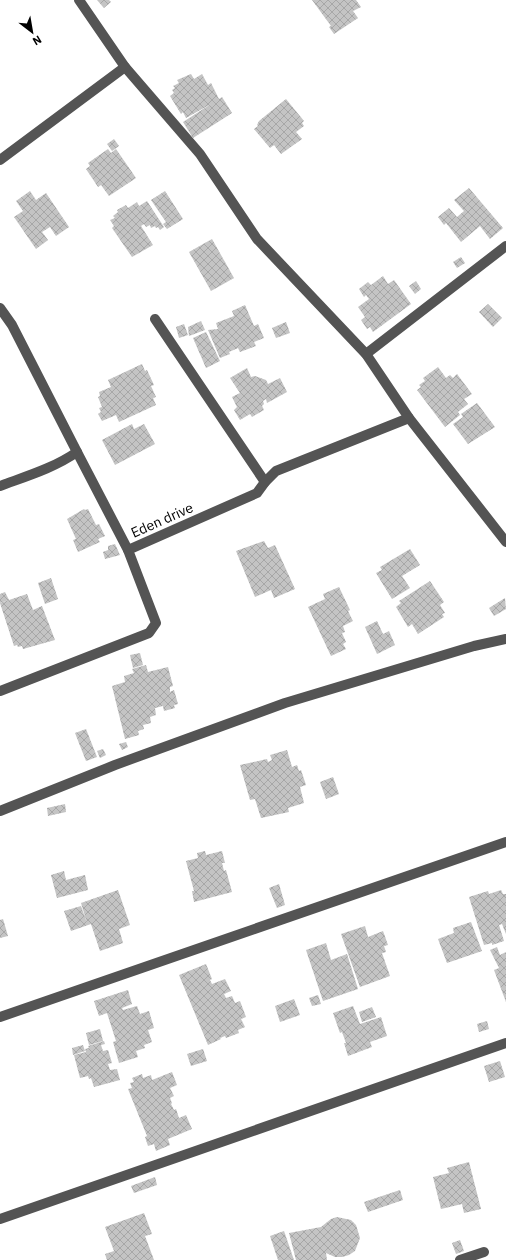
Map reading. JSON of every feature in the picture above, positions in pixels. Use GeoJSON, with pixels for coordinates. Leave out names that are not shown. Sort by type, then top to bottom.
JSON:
{"type":"FeatureCollection","features":[{"type":"Feature","properties":{"kind":"street"},"geometry":{"type":"LineString","coordinates":[[79,0],[125,67],[200,154],[257,239],[366,354],[409,418],[506,542]]}},
{"type":"Feature","properties":{"kind":"street"},"geometry":{"type":"LineString","coordinates":[[0,160],[125,67]]}},
{"type":"Feature","properties":{"kind":"street"},"geometry":{"type":"LineString","coordinates":[[366,354],[506,246]]}},
{"type":"Feature","properties":{"kind":"street"},"geometry":{"type":"LineString","coordinates":[[0,308],[12,324],[128,550]]}},
{"type":"Feature","properties":{"kind":"street"},"geometry":{"type":"LineString","coordinates":[[155,319],[265,482]]}},
{"type":"Feature","properties":{"kind":"street","name":"Eden drive"},"geometry":{"type":"LineString","coordinates":[[0,691],[149,633],[156,623],[128,550],[257,493],[265,482],[276,472],[409,418]]}},
{"type":"Feature","properties":{"kind":"street"},"geometry":{"type":"LineString","coordinates":[[0,486],[43,470],[65,460],[77,452]]}},
{"type":"Feature","properties":{"kind":"street"},"geometry":{"type":"LineString","coordinates":[[0,811],[115,765],[285,703],[466,649],[506,639]]}},
{"type":"Feature","properties":{"kind":"street"},"geometry":{"type":"LineString","coordinates":[[0,1017],[506,842]]}},
{"type":"Feature","properties":{"kind":"street"},"geometry":{"type":"LineString","coordinates":[[0,1219],[506,1043]]}},
{"type":"Feature","properties":{"kind":"street"},"geometry":{"type":"LineString","coordinates":[[460,1260],[484,1252]]}},
{"type":"Feature","properties":{"kind":"building"},"geometry":{"type":"Polygon","coordinates":[[[97,0],[109,0],[111,2],[104,8],[97,0]]]}},
{"type":"Feature","properties":{"kind":"building"},"geometry":{"type":"Polygon","coordinates":[[[312,0],[356,0],[361,7],[353,11],[358,18],[334,34],[329,27],[331,26],[312,0]]]}},
{"type":"Feature","properties":{"kind":"building"},"geometry":{"type":"Polygon","coordinates":[[[191,74],[194,79],[202,74],[208,85],[211,83],[219,99],[222,97],[232,113],[193,138],[183,122],[211,104],[186,118],[183,112],[181,114],[170,96],[174,93],[172,90],[175,88],[173,86],[179,83],[177,80],[191,74]]]}},
{"type":"Feature","properties":{"kind":"building"},"geometry":{"type":"Polygon","coordinates":[[[286,99],[304,121],[302,123],[304,126],[296,132],[302,139],[281,154],[274,145],[270,148],[254,129],[258,126],[259,121],[286,99]]]}},
{"type":"Feature","properties":{"kind":"building"},"geometry":{"type":"Polygon","coordinates":[[[114,139],[119,146],[112,151],[107,144],[114,139]]]}},
{"type":"Feature","properties":{"kind":"building"},"geometry":{"type":"Polygon","coordinates":[[[108,149],[111,153],[116,149],[136,178],[109,196],[101,185],[98,187],[86,169],[90,166],[88,163],[108,149]]]}},
{"type":"Feature","properties":{"kind":"building"},"geometry":{"type":"Polygon","coordinates":[[[469,188],[503,228],[490,239],[480,226],[461,242],[446,223],[444,225],[438,217],[449,208],[457,217],[464,211],[454,200],[469,188]]]}},
{"type":"Feature","properties":{"kind":"building"},"geometry":{"type":"Polygon","coordinates":[[[30,191],[36,200],[46,193],[69,227],[56,236],[50,227],[42,232],[48,240],[36,249],[14,217],[23,211],[16,201],[30,191]]]}},
{"type":"Feature","properties":{"kind":"building"},"geometry":{"type":"Polygon","coordinates":[[[165,191],[183,219],[167,229],[163,224],[166,222],[151,200],[165,191]]]}},
{"type":"Feature","properties":{"kind":"building"},"geometry":{"type":"Polygon","coordinates":[[[147,201],[164,227],[160,230],[155,226],[151,228],[150,225],[146,227],[144,224],[141,226],[153,245],[132,257],[112,228],[114,226],[110,220],[115,218],[113,216],[118,212],[117,210],[126,205],[128,208],[137,202],[139,206],[147,201]]]}},
{"type":"Feature","properties":{"kind":"building"},"geometry":{"type":"Polygon","coordinates":[[[212,239],[234,278],[211,291],[189,252],[212,239]]]}},
{"type":"Feature","properties":{"kind":"building"},"geometry":{"type":"Polygon","coordinates":[[[461,257],[465,263],[457,268],[453,262],[461,257]]]}},
{"type":"Feature","properties":{"kind":"building"},"geometry":{"type":"Polygon","coordinates":[[[383,276],[388,284],[394,280],[411,304],[373,332],[370,327],[367,329],[361,320],[365,317],[358,307],[369,299],[366,295],[364,297],[359,289],[368,282],[371,285],[383,276]]]}},
{"type":"Feature","properties":{"kind":"building"},"geometry":{"type":"Polygon","coordinates":[[[416,281],[421,289],[415,294],[409,286],[416,281]]]}},
{"type":"Feature","properties":{"kind":"building"},"geometry":{"type":"Polygon","coordinates":[[[488,304],[502,318],[493,327],[479,312],[488,304]]]}},
{"type":"Feature","properties":{"kind":"building"},"geometry":{"type":"Polygon","coordinates":[[[245,305],[254,326],[258,324],[264,338],[254,342],[256,346],[240,352],[238,348],[229,352],[230,354],[220,358],[208,330],[218,329],[216,323],[234,316],[232,311],[245,305]]]}},
{"type":"Feature","properties":{"kind":"building"},"geometry":{"type":"Polygon","coordinates":[[[201,321],[205,330],[189,336],[188,327],[201,321]]]}},
{"type":"Feature","properties":{"kind":"building"},"geometry":{"type":"Polygon","coordinates":[[[286,322],[290,333],[276,338],[272,328],[286,322]]]}},
{"type":"Feature","properties":{"kind":"building"},"geometry":{"type":"Polygon","coordinates":[[[184,324],[188,335],[179,338],[176,327],[184,324]]]}},
{"type":"Feature","properties":{"kind":"building"},"geometry":{"type":"Polygon","coordinates":[[[206,332],[220,361],[206,368],[193,338],[206,332]]]}},
{"type":"Feature","properties":{"kind":"building"},"geometry":{"type":"Polygon","coordinates":[[[142,364],[145,371],[147,370],[154,385],[151,386],[156,397],[153,398],[156,405],[119,422],[116,415],[102,421],[98,414],[101,412],[99,408],[102,407],[98,397],[100,396],[99,392],[111,387],[108,380],[142,364]]]}},
{"type":"Feature","properties":{"kind":"building"},"geometry":{"type":"Polygon","coordinates":[[[438,367],[446,378],[450,375],[453,378],[457,374],[472,394],[464,399],[468,404],[458,412],[460,415],[445,427],[417,390],[421,387],[419,385],[425,381],[423,378],[438,367]]]}},
{"type":"Feature","properties":{"kind":"building"},"geometry":{"type":"Polygon","coordinates":[[[247,368],[251,377],[255,376],[266,380],[268,384],[280,378],[287,392],[267,403],[266,399],[263,401],[264,404],[262,406],[264,410],[252,417],[250,414],[240,420],[234,410],[237,407],[232,397],[240,393],[230,378],[247,368]]]}},
{"type":"Feature","properties":{"kind":"building"},"geometry":{"type":"Polygon","coordinates":[[[477,403],[495,427],[468,444],[453,424],[463,417],[461,414],[477,403]]]}},
{"type":"Feature","properties":{"kind":"building"},"geometry":{"type":"Polygon","coordinates":[[[132,424],[134,429],[144,424],[155,444],[115,465],[102,440],[132,424]]]}},
{"type":"Feature","properties":{"kind":"building"},"geometry":{"type":"Polygon","coordinates":[[[84,509],[88,509],[96,525],[99,524],[105,536],[98,539],[100,542],[78,552],[73,540],[76,539],[67,519],[84,509]]]}},
{"type":"Feature","properties":{"kind":"building"},"geometry":{"type":"Polygon","coordinates":[[[264,541],[268,548],[275,545],[295,589],[274,598],[271,590],[255,597],[236,551],[264,541]]]}},
{"type":"Feature","properties":{"kind":"building"},"geometry":{"type":"Polygon","coordinates":[[[115,544],[120,555],[105,559],[103,552],[108,550],[108,546],[115,544]]]}},
{"type":"Feature","properties":{"kind":"building"},"geometry":{"type":"Polygon","coordinates":[[[410,549],[420,565],[402,576],[410,588],[392,599],[376,573],[382,570],[380,567],[410,549]]]}},
{"type":"Feature","properties":{"kind":"building"},"geometry":{"type":"Polygon","coordinates":[[[51,578],[58,599],[45,604],[38,583],[51,578]]]}},
{"type":"Feature","properties":{"kind":"building"},"geometry":{"type":"Polygon","coordinates":[[[430,581],[444,602],[440,605],[445,613],[442,614],[444,617],[418,634],[412,624],[408,627],[396,607],[401,603],[399,601],[430,581]]]}},
{"type":"Feature","properties":{"kind":"building"},"geometry":{"type":"Polygon","coordinates":[[[339,587],[350,610],[348,611],[353,621],[343,626],[345,632],[342,633],[346,642],[343,644],[346,649],[331,656],[308,607],[325,599],[323,594],[339,587]]]}},
{"type":"Feature","properties":{"kind":"building"},"geometry":{"type":"Polygon","coordinates":[[[5,592],[9,600],[0,603],[0,594],[5,592]]]}},
{"type":"Feature","properties":{"kind":"building"},"geometry":{"type":"Polygon","coordinates":[[[27,594],[33,610],[42,606],[55,640],[23,649],[22,646],[14,646],[0,603],[27,594]]]}},
{"type":"Feature","properties":{"kind":"building"},"geometry":{"type":"Polygon","coordinates":[[[505,598],[506,609],[494,616],[489,608],[505,598]]]}},
{"type":"Feature","properties":{"kind":"building"},"geometry":{"type":"Polygon","coordinates":[[[377,621],[383,634],[389,631],[395,645],[377,654],[365,627],[377,621]]]}},
{"type":"Feature","properties":{"kind":"building"},"geometry":{"type":"Polygon","coordinates":[[[140,653],[143,665],[133,668],[130,655],[140,653]]]}},
{"type":"Feature","properties":{"kind":"building"},"geometry":{"type":"Polygon","coordinates":[[[146,665],[148,672],[168,667],[173,686],[170,687],[170,692],[174,690],[178,704],[174,705],[175,708],[164,711],[163,706],[155,708],[156,715],[150,717],[151,723],[143,725],[144,729],[138,731],[139,735],[125,739],[112,686],[125,682],[124,676],[134,673],[132,669],[146,665]]]}},
{"type":"Feature","properties":{"kind":"building"},"geometry":{"type":"Polygon","coordinates":[[[86,729],[97,757],[86,761],[75,733],[86,729]]]}},
{"type":"Feature","properties":{"kind":"building"},"geometry":{"type":"Polygon","coordinates":[[[126,742],[128,747],[122,750],[119,744],[126,742]]]}},
{"type":"Feature","properties":{"kind":"building"},"geometry":{"type":"Polygon","coordinates":[[[103,749],[106,755],[100,758],[97,751],[103,749]]]}},
{"type":"Feature","properties":{"kind":"building"},"geometry":{"type":"Polygon","coordinates":[[[287,750],[292,767],[297,765],[299,771],[301,770],[306,785],[300,787],[304,803],[288,808],[289,812],[261,818],[255,799],[250,800],[240,765],[267,759],[268,762],[272,760],[270,755],[287,750]]]}},
{"type":"Feature","properties":{"kind":"building"},"geometry":{"type":"Polygon","coordinates":[[[333,777],[339,794],[326,799],[320,782],[333,777]]]}},
{"type":"Feature","properties":{"kind":"building"},"geometry":{"type":"Polygon","coordinates":[[[65,804],[66,812],[48,816],[47,808],[65,804]]]}},
{"type":"Feature","properties":{"kind":"building"},"geometry":{"type":"Polygon","coordinates":[[[205,851],[206,855],[222,851],[225,863],[222,863],[224,871],[226,870],[232,892],[194,902],[192,891],[194,891],[186,861],[198,858],[197,853],[205,851]]]}},
{"type":"Feature","properties":{"kind":"building"},"geometry":{"type":"Polygon","coordinates":[[[64,871],[66,880],[85,875],[88,890],[57,898],[51,875],[64,871]]]}},
{"type":"Feature","properties":{"kind":"building"},"geometry":{"type":"Polygon","coordinates":[[[279,884],[285,905],[277,908],[269,888],[279,884]]]}},
{"type":"Feature","properties":{"kind":"building"},"geometry":{"type":"Polygon","coordinates":[[[118,890],[130,925],[119,929],[123,943],[100,951],[91,924],[71,931],[64,911],[81,906],[87,923],[81,903],[118,890]]]}},
{"type":"Feature","properties":{"kind":"building"},"geometry":{"type":"Polygon","coordinates":[[[501,890],[503,894],[506,894],[506,934],[502,924],[499,925],[504,941],[492,945],[492,943],[484,945],[469,897],[488,891],[489,894],[501,890]]]}},
{"type":"Feature","properties":{"kind":"building"},"geometry":{"type":"Polygon","coordinates":[[[3,919],[8,936],[0,938],[0,920],[3,919]]]}},
{"type":"Feature","properties":{"kind":"building"},"geometry":{"type":"Polygon","coordinates":[[[471,922],[482,951],[447,963],[438,939],[454,933],[453,928],[471,922]]]}},
{"type":"Feature","properties":{"kind":"building"},"geometry":{"type":"Polygon","coordinates":[[[365,926],[368,937],[383,931],[388,945],[384,946],[386,952],[382,953],[390,976],[360,987],[341,934],[365,926]]]}},
{"type":"Feature","properties":{"kind":"building"},"geometry":{"type":"Polygon","coordinates":[[[326,943],[331,960],[347,954],[358,989],[323,1001],[306,950],[326,943]]]}},
{"type":"Feature","properties":{"kind":"building"},"geometry":{"type":"Polygon","coordinates":[[[497,947],[500,955],[506,952],[506,1002],[494,970],[499,968],[490,950],[497,947]]]}},
{"type":"Feature","properties":{"kind":"building"},"geometry":{"type":"Polygon","coordinates":[[[206,964],[212,979],[210,980],[212,984],[225,979],[231,991],[224,994],[226,998],[232,996],[235,1003],[240,1001],[246,1017],[241,1019],[245,1027],[238,1030],[239,1033],[226,1038],[225,1036],[208,1045],[179,975],[206,964]]]}},
{"type":"Feature","properties":{"kind":"building"},"geometry":{"type":"Polygon","coordinates":[[[128,990],[132,1004],[122,1008],[123,1010],[137,1006],[140,1014],[149,1011],[154,1028],[148,1030],[152,1042],[144,1045],[145,1048],[136,1051],[138,1057],[119,1063],[113,1042],[116,1041],[107,1013],[99,1016],[94,1001],[128,990]]]}},
{"type":"Feature","properties":{"kind":"building"},"geometry":{"type":"Polygon","coordinates":[[[318,995],[321,1004],[312,1006],[309,998],[318,995]]]}},
{"type":"Feature","properties":{"kind":"building"},"geometry":{"type":"Polygon","coordinates":[[[294,999],[300,1015],[280,1022],[275,1006],[294,999]]]}},
{"type":"Feature","properties":{"kind":"building"},"geometry":{"type":"Polygon","coordinates":[[[353,1006],[360,1024],[381,1017],[387,1036],[370,1042],[372,1047],[348,1056],[344,1043],[346,1043],[342,1032],[340,1033],[333,1013],[353,1006]]]}},
{"type":"Feature","properties":{"kind":"building"},"geometry":{"type":"Polygon","coordinates":[[[372,1007],[376,1017],[362,1022],[359,1012],[372,1007]]]}},
{"type":"Feature","properties":{"kind":"building"},"geometry":{"type":"Polygon","coordinates":[[[487,1021],[489,1029],[479,1032],[477,1024],[487,1021]]]}},
{"type":"Feature","properties":{"kind":"building"},"geometry":{"type":"Polygon","coordinates":[[[100,1029],[103,1041],[89,1045],[86,1033],[100,1029]]]}},
{"type":"Feature","properties":{"kind":"building"},"geometry":{"type":"Polygon","coordinates":[[[104,1041],[105,1044],[101,1045],[103,1051],[108,1050],[112,1063],[108,1064],[110,1070],[117,1069],[120,1080],[94,1087],[91,1078],[89,1079],[88,1076],[80,1078],[74,1055],[86,1052],[85,1049],[89,1048],[88,1046],[104,1041]]]}},
{"type":"Feature","properties":{"kind":"building"},"geometry":{"type":"Polygon","coordinates":[[[83,1045],[85,1051],[73,1055],[72,1048],[83,1045]]]}},
{"type":"Feature","properties":{"kind":"building"},"geometry":{"type":"Polygon","coordinates":[[[203,1049],[207,1061],[191,1066],[187,1054],[203,1049]]]}},
{"type":"Feature","properties":{"kind":"building"},"geometry":{"type":"Polygon","coordinates":[[[500,1061],[505,1077],[489,1082],[484,1066],[500,1061]]]}},
{"type":"Feature","properties":{"kind":"building"},"geometry":{"type":"Polygon","coordinates":[[[172,1072],[177,1085],[170,1088],[174,1096],[170,1098],[171,1104],[174,1110],[176,1109],[179,1118],[186,1115],[192,1129],[168,1139],[170,1145],[156,1151],[154,1144],[148,1146],[145,1137],[147,1136],[128,1089],[132,1088],[130,1083],[134,1082],[132,1078],[142,1074],[143,1078],[151,1075],[152,1080],[172,1072]]]}},
{"type":"Feature","properties":{"kind":"building"},"geometry":{"type":"Polygon","coordinates":[[[469,1162],[481,1209],[464,1213],[462,1204],[441,1209],[433,1177],[449,1173],[447,1168],[469,1162]]]}},
{"type":"Feature","properties":{"kind":"building"},"geometry":{"type":"Polygon","coordinates":[[[155,1177],[157,1185],[134,1193],[131,1186],[155,1177]]]}},
{"type":"Feature","properties":{"kind":"building"},"geometry":{"type":"Polygon","coordinates":[[[400,1190],[403,1200],[368,1212],[364,1202],[400,1190]]]}},
{"type":"Feature","properties":{"kind":"building"},"geometry":{"type":"Polygon","coordinates":[[[144,1213],[152,1234],[145,1236],[154,1260],[107,1260],[105,1254],[114,1251],[105,1227],[144,1213]]]}},
{"type":"Feature","properties":{"kind":"building"},"geometry":{"type":"Polygon","coordinates":[[[337,1217],[351,1220],[356,1225],[360,1238],[355,1251],[342,1257],[335,1257],[326,1253],[327,1260],[296,1260],[289,1233],[321,1227],[331,1219],[337,1217]]]}},
{"type":"Feature","properties":{"kind":"building"},"geometry":{"type":"Polygon","coordinates":[[[284,1231],[294,1260],[278,1260],[270,1236],[284,1231]]]}},
{"type":"Feature","properties":{"kind":"building"},"geometry":{"type":"Polygon","coordinates":[[[460,1240],[464,1251],[456,1254],[452,1243],[460,1240]]]}}]}
